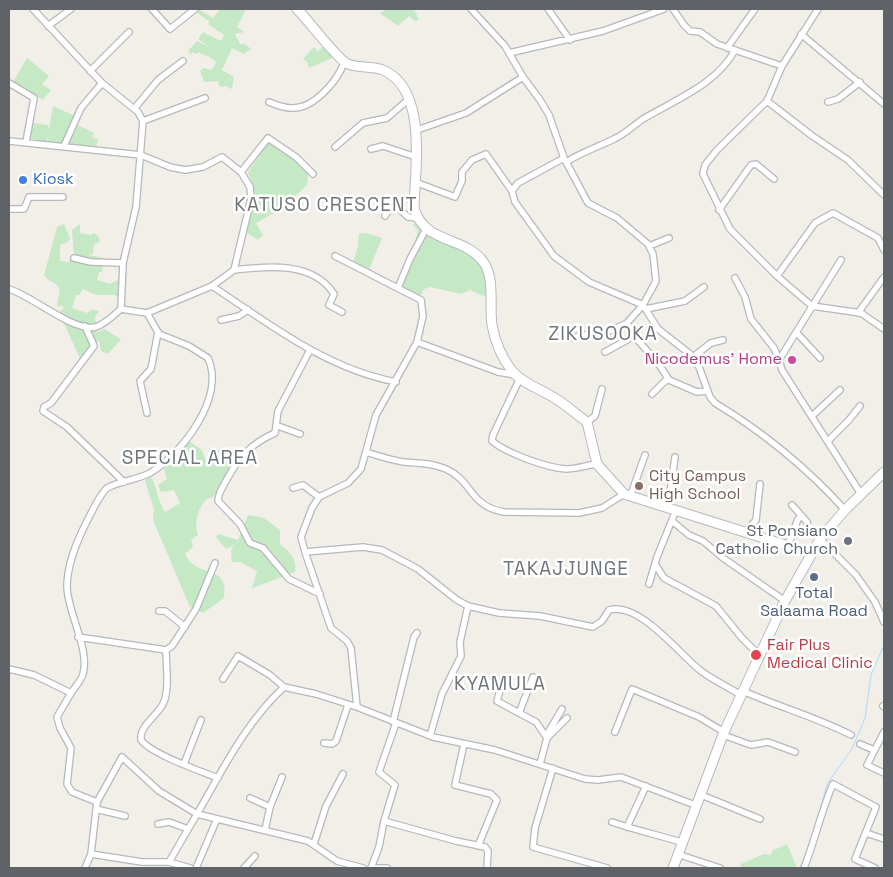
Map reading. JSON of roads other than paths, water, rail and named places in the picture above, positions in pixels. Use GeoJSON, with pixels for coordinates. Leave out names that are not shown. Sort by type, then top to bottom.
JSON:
{"type":"FeatureCollection","features":[{"type":"Feature","properties":{"kind":"street"},"geometry":{"type":"LineString","coordinates":[[33,9],[90,71],[134,109],[143,121],[136,207],[123,263],[121,309]]}},
{"type":"Feature","properties":{"kind":"street"},"geometry":{"type":"LineString","coordinates":[[48,26],[71,9]]}},
{"type":"Feature","properties":{"kind":"street"},"geometry":{"type":"LineString","coordinates":[[152,9],[170,29],[195,9]]}},
{"type":"Feature","properties":{"kind":"street"},"geometry":{"type":"LineString","coordinates":[[297,9],[344,63],[383,70],[392,75],[409,99],[417,130],[414,208],[417,218],[426,228],[473,252],[486,265],[490,281],[494,334],[502,354],[518,377]]}},
{"type":"Feature","properties":{"kind":"street"},"geometry":{"type":"LineString","coordinates":[[471,9],[510,53],[523,77],[546,111],[565,160],[588,203],[592,208],[617,218],[649,246],[653,254],[656,281],[644,307],[627,324],[612,330],[569,338]]}},
{"type":"Feature","properties":{"kind":"street"},"geometry":{"type":"LineString","coordinates":[[548,9],[570,40]]}},
{"type":"Feature","properties":{"kind":"street"},"geometry":{"type":"LineString","coordinates":[[510,53],[603,31],[664,9]]}},
{"type":"Feature","properties":{"kind":"street"},"geometry":{"type":"LineString","coordinates":[[673,9],[687,29],[700,32],[710,40],[728,48],[782,66]]}},
{"type":"Feature","properties":{"kind":"street"},"geometry":{"type":"LineString","coordinates":[[728,48],[755,9]]}},
{"type":"Feature","properties":{"kind":"street"},"geometry":{"type":"LineString","coordinates":[[818,9],[782,66],[767,101],[732,134],[703,170],[706,184],[719,210],[738,238],[776,276],[812,306],[858,313],[884,329]]}},
{"type":"Feature","properties":{"kind":"street"},"geometry":{"type":"LineString","coordinates":[[90,71],[130,32]]}},
{"type":"Feature","properties":{"kind":"street"},"geometry":{"type":"LineString","coordinates":[[801,34],[884,104]]}},
{"type":"Feature","properties":{"kind":"street"},"geometry":{"type":"LineString","coordinates":[[512,191],[514,186],[523,180],[591,147],[614,139],[688,94],[720,70],[729,61],[735,50]]}},
{"type":"Feature","properties":{"kind":"street"},"geometry":{"type":"LineString","coordinates":[[134,109],[158,80],[183,61]]}},
{"type":"Feature","properties":{"kind":"street"},"geometry":{"type":"LineString","coordinates":[[268,102],[293,108],[305,105],[330,87],[340,73],[344,63]]}},
{"type":"Feature","properties":{"kind":"street"},"geometry":{"type":"LineString","coordinates":[[417,130],[466,113],[523,77]]}},
{"type":"Feature","properties":{"kind":"street"},"geometry":{"type":"LineString","coordinates":[[828,102],[838,99],[860,82]]}},
{"type":"Feature","properties":{"kind":"street"},"geometry":{"type":"LineString","coordinates":[[9,83],[34,98],[26,142]]}},
{"type":"Feature","properties":{"kind":"street"},"geometry":{"type":"LineString","coordinates":[[64,146],[81,108],[102,83]]}},
{"type":"Feature","properties":{"kind":"street"},"geometry":{"type":"LineString","coordinates":[[143,121],[205,98]]}},
{"type":"Feature","properties":{"kind":"street"},"geometry":{"type":"LineString","coordinates":[[335,147],[363,123],[387,118],[409,99]]}},
{"type":"Feature","properties":{"kind":"street"},"geometry":{"type":"LineString","coordinates":[[767,101],[811,135],[848,160],[884,195]]}},
{"type":"Feature","properties":{"kind":"street"},"geometry":{"type":"LineString","coordinates":[[241,172],[268,138],[296,157],[313,174]]}},
{"type":"Feature","properties":{"kind":"street"},"geometry":{"type":"LineString","coordinates":[[9,141],[140,155],[170,167],[185,170],[203,167],[222,157],[241,172],[250,187],[251,199],[234,270]]}},
{"type":"Feature","properties":{"kind":"street"},"geometry":{"type":"LineString","coordinates":[[371,149],[383,146],[416,157]]}},
{"type":"Feature","properties":{"kind":"street"},"geometry":{"type":"LineString","coordinates":[[415,182],[455,197],[462,180],[462,172],[472,160],[486,154],[512,191],[515,202],[554,256],[589,282],[644,307],[685,301],[704,287]]}},
{"type":"Feature","properties":{"kind":"street"},"geometry":{"type":"LineString","coordinates":[[719,210],[753,164],[756,164],[774,179]]}},
{"type":"Feature","properties":{"kind":"street"},"geometry":{"type":"LineString","coordinates":[[9,209],[24,209],[29,197],[63,197]]}},
{"type":"Feature","properties":{"kind":"street"},"geometry":{"type":"LineString","coordinates":[[385,216],[393,203],[408,217],[417,218]]}},
{"type":"Feature","properties":{"kind":"street"},"geometry":{"type":"LineString","coordinates":[[776,276],[814,223],[833,213],[878,238],[884,250]]}},
{"type":"Feature","properties":{"kind":"street"},"geometry":{"type":"LineString","coordinates":[[398,288],[426,228]]}},
{"type":"Feature","properties":{"kind":"street"},"geometry":{"type":"LineString","coordinates":[[649,246],[669,238]]}},
{"type":"Feature","properties":{"kind":"street"},"geometry":{"type":"LineString","coordinates":[[334,256],[422,302],[423,316],[417,342],[374,420],[358,474],[343,486],[319,498],[312,508],[301,537],[331,628],[352,648],[357,707]]}},
{"type":"Feature","properties":{"kind":"street"},"geometry":{"type":"LineString","coordinates":[[74,258],[91,262],[123,263]]}},
{"type":"Feature","properties":{"kind":"street"},"geometry":{"type":"LineString","coordinates":[[779,360],[841,260]]}},
{"type":"Feature","properties":{"kind":"street"},"geometry":{"type":"LineString","coordinates":[[9,289],[29,297],[74,323],[85,326],[98,326],[121,309],[147,313],[212,286],[234,270],[277,266],[303,272],[316,278],[334,294],[329,305],[342,312]]}},
{"type":"Feature","properties":{"kind":"street"},"geometry":{"type":"LineString","coordinates":[[735,278],[745,297],[751,319],[772,345],[782,370],[861,494]]}},
{"type":"Feature","properties":{"kind":"street"},"geometry":{"type":"LineString","coordinates":[[858,313],[883,280]]}},
{"type":"Feature","properties":{"kind":"street"},"geometry":{"type":"LineString","coordinates":[[212,286],[280,333],[310,350],[364,374],[396,382]]}},
{"type":"Feature","properties":{"kind":"street"},"geometry":{"type":"LineString","coordinates":[[644,307],[658,329],[693,357],[699,367],[707,391],[715,403],[762,433],[829,492],[845,510]]}},
{"type":"Feature","properties":{"kind":"street"},"geometry":{"type":"LineString","coordinates":[[221,320],[238,316],[248,310]]}},
{"type":"Feature","properties":{"kind":"street"},"geometry":{"type":"LineString","coordinates":[[97,802],[72,792],[67,784],[71,748],[60,728],[57,717],[83,675],[84,667],[84,654],[70,612],[67,589],[70,563],[79,538],[103,491],[111,486],[149,473],[176,451],[197,426],[209,400],[211,375],[208,358],[189,346],[158,332],[147,313]]}},
{"type":"Feature","properties":{"kind":"street"},"geometry":{"type":"LineString","coordinates":[[627,324],[634,336],[658,363],[669,380],[697,392],[707,391]]}},
{"type":"Feature","properties":{"kind":"street"},"geometry":{"type":"LineString","coordinates":[[85,326],[94,346],[43,411],[67,427],[124,482]]}},
{"type":"Feature","properties":{"kind":"street"},"geometry":{"type":"LineString","coordinates":[[147,413],[140,381],[151,369],[158,332]]}},
{"type":"Feature","properties":{"kind":"street"},"geometry":{"type":"LineString","coordinates":[[797,333],[820,358]]}},
{"type":"Feature","properties":{"kind":"street"},"geometry":{"type":"LineString","coordinates":[[605,352],[634,336]]}},
{"type":"Feature","properties":{"kind":"street"},"geometry":{"type":"LineString","coordinates":[[693,357],[711,343],[723,340]]}},
{"type":"Feature","properties":{"kind":"street"},"geometry":{"type":"LineString","coordinates":[[417,342],[498,372],[518,377],[556,399],[587,422],[597,464],[627,495],[812,553]]}},
{"type":"Feature","properties":{"kind":"street"},"geometry":{"type":"LineString","coordinates":[[310,350],[278,411],[278,426],[275,433],[240,457],[219,494],[218,501],[240,524],[250,543],[263,548],[289,579],[320,594]]}},
{"type":"Feature","properties":{"kind":"street"},"geometry":{"type":"LineString","coordinates":[[518,377],[492,441],[524,456],[562,468],[597,464]]}},
{"type":"Feature","properties":{"kind":"street"},"geometry":{"type":"LineString","coordinates":[[652,394],[665,381],[669,380]]}},
{"type":"Feature","properties":{"kind":"street"},"geometry":{"type":"LineString","coordinates":[[587,422],[595,416],[602,389]]}},
{"type":"Feature","properties":{"kind":"street"},"geometry":{"type":"LineString","coordinates":[[812,416],[840,390]]}},
{"type":"Feature","properties":{"kind":"street"},"geometry":{"type":"LineString","coordinates":[[828,440],[850,420],[860,406]]}},
{"type":"Feature","properties":{"kind":"street"},"geometry":{"type":"LineString","coordinates":[[278,426],[300,434]]}},
{"type":"Feature","properties":{"kind":"street"},"geometry":{"type":"LineString","coordinates":[[366,452],[396,460],[427,463],[448,470],[458,476],[480,503],[494,510],[504,512],[580,513],[602,508],[627,495],[645,455]]}},
{"type":"Feature","properties":{"kind":"street"},"geometry":{"type":"LineString","coordinates":[[649,584],[672,520],[675,457]]}},
{"type":"Feature","properties":{"kind":"street"},"geometry":{"type":"LineString","coordinates":[[673,868],[699,794],[724,733],[785,601],[820,539],[845,510],[884,472]]}},
{"type":"Feature","properties":{"kind":"street"},"geometry":{"type":"LineString","coordinates":[[745,532],[756,520],[760,484]]}},
{"type":"Feature","properties":{"kind":"street"},"geometry":{"type":"LineString","coordinates":[[292,488],[303,485],[319,498]]}},
{"type":"Feature","properties":{"kind":"street"},"geometry":{"type":"LineString","coordinates":[[792,505],[807,522]]}},
{"type":"Feature","properties":{"kind":"street"},"geometry":{"type":"LineString","coordinates":[[788,545],[798,519],[802,516]]}},
{"type":"Feature","properties":{"kind":"street"},"geometry":{"type":"LineString","coordinates":[[672,520],[689,535],[703,541],[723,558],[785,601]]}},
{"type":"Feature","properties":{"kind":"street"},"geometry":{"type":"LineString","coordinates":[[820,539],[856,575],[875,602],[884,622]]}},
{"type":"Feature","properties":{"kind":"street"},"geometry":{"type":"LineString","coordinates":[[305,552],[363,547],[382,550],[418,569],[457,600],[468,606],[499,613],[540,616],[593,627],[602,621],[609,610],[621,610],[650,624],[700,670],[742,693],[808,715],[851,735]]}},
{"type":"Feature","properties":{"kind":"street"},"geometry":{"type":"LineString","coordinates":[[78,637],[166,650],[172,646],[185,627],[207,586],[215,563]]}},
{"type":"Feature","properties":{"kind":"street"},"geometry":{"type":"LineString","coordinates":[[655,564],[664,578],[716,606],[742,638],[759,654]]}},
{"type":"Feature","properties":{"kind":"street"},"geometry":{"type":"LineString","coordinates":[[430,736],[442,694],[461,656],[460,642],[468,606]]}},
{"type":"Feature","properties":{"kind":"street"},"geometry":{"type":"LineString","coordinates":[[159,611],[165,611],[185,627]]}},
{"type":"Feature","properties":{"kind":"street"},"geometry":{"type":"LineString","coordinates":[[387,868],[372,868],[395,785],[379,772],[394,722],[414,637],[417,633]]}},
{"type":"Feature","properties":{"kind":"street"},"geometry":{"type":"LineString","coordinates":[[166,650],[165,696],[159,710],[142,730],[140,737],[146,746],[218,778]]}},
{"type":"Feature","properties":{"kind":"street"},"geometry":{"type":"LineString","coordinates":[[223,680],[238,656],[259,667],[284,687],[316,694],[357,707],[430,736],[540,764],[589,780],[621,777],[695,805]]}},
{"type":"Feature","properties":{"kind":"street"},"geometry":{"type":"LineString","coordinates":[[9,669],[34,675],[71,693]]}},
{"type":"Feature","properties":{"kind":"street"},"geometry":{"type":"LineString","coordinates":[[519,713],[533,677]]}},
{"type":"Feature","properties":{"kind":"street"},"geometry":{"type":"LineString","coordinates":[[503,679],[497,701],[536,722],[547,737]]}},
{"type":"Feature","properties":{"kind":"street"},"geometry":{"type":"LineString","coordinates":[[169,862],[256,718],[284,687]]}},
{"type":"Feature","properties":{"kind":"street"},"geometry":{"type":"LineString","coordinates":[[615,732],[632,689],[698,717],[724,733],[750,745],[768,742],[795,752]]}},
{"type":"Feature","properties":{"kind":"street"},"geometry":{"type":"LineString","coordinates":[[324,743],[332,744],[336,741],[348,705]]}},
{"type":"Feature","properties":{"kind":"street"},"geometry":{"type":"LineString","coordinates":[[540,764],[547,737],[562,709]]}},
{"type":"Feature","properties":{"kind":"street"},"geometry":{"type":"LineString","coordinates":[[547,737],[567,718]]}},
{"type":"Feature","properties":{"kind":"street"},"geometry":{"type":"LineString","coordinates":[[184,764],[201,720]]}},
{"type":"Feature","properties":{"kind":"street"},"geometry":{"type":"LineString","coordinates":[[884,732],[867,765],[884,772]]}},
{"type":"Feature","properties":{"kind":"street"},"geometry":{"type":"LineString","coordinates":[[464,744],[455,785],[491,794],[497,800],[478,846]]}},
{"type":"Feature","properties":{"kind":"street"},"geometry":{"type":"LineString","coordinates":[[860,744],[874,750]]}},
{"type":"Feature","properties":{"kind":"street"},"geometry":{"type":"LineString","coordinates":[[85,868],[91,854],[97,802],[122,757],[158,791],[197,814],[314,844],[337,861],[363,868]]}},
{"type":"Feature","properties":{"kind":"street"},"geometry":{"type":"LineString","coordinates":[[553,768],[535,828],[533,847],[607,868]]}},
{"type":"Feature","properties":{"kind":"street"},"geometry":{"type":"LineString","coordinates":[[314,844],[326,806],[343,774]]}},
{"type":"Feature","properties":{"kind":"street"},"geometry":{"type":"LineString","coordinates":[[265,830],[270,807],[282,777]]}},
{"type":"Feature","properties":{"kind":"street"},"geometry":{"type":"LineString","coordinates":[[804,868],[819,828],[821,812],[833,784],[876,807],[855,859],[875,868]]}},
{"type":"Feature","properties":{"kind":"street"},"geometry":{"type":"LineString","coordinates":[[627,828],[646,786]]}},
{"type":"Feature","properties":{"kind":"street"},"geometry":{"type":"LineString","coordinates":[[699,794],[760,819]]}},
{"type":"Feature","properties":{"kind":"street"},"geometry":{"type":"LineString","coordinates":[[250,798],[270,807]]}},
{"type":"Feature","properties":{"kind":"street"},"geometry":{"type":"LineString","coordinates":[[96,809],[125,816]]}},
{"type":"Feature","properties":{"kind":"street"},"geometry":{"type":"LineString","coordinates":[[196,868],[217,819]]}},
{"type":"Feature","properties":{"kind":"street"},"geometry":{"type":"LineString","coordinates":[[384,821],[487,848],[487,868]]}},
{"type":"Feature","properties":{"kind":"street"},"geometry":{"type":"LineString","coordinates":[[158,824],[169,822],[188,829]]}},
{"type":"Feature","properties":{"kind":"street"},"geometry":{"type":"LineString","coordinates":[[612,822],[627,828],[681,842]]}},
{"type":"Feature","properties":{"kind":"street"},"geometry":{"type":"LineString","coordinates":[[866,833],[884,839]]}},
{"type":"Feature","properties":{"kind":"street"},"geometry":{"type":"LineString","coordinates":[[91,854],[153,865],[169,862],[190,868]]}},
{"type":"Feature","properties":{"kind":"street"},"geometry":{"type":"LineString","coordinates":[[677,854],[720,868]]}},
{"type":"Feature","properties":{"kind":"street"},"geometry":{"type":"LineString","coordinates":[[244,868],[255,856]]}},
{"type":"Feature","properties":{"kind":"street"},"geometry":{"type":"LineString","coordinates":[[334,868],[337,861]]}},
{"type":"Feature","properties":{"kind":"waterway"},"geometry":{"type":"LineString","coordinates":[[818,818],[827,784],[852,749],[865,718],[871,675],[884,645]]}},
{"type":"Feature","properties":{"kind":"waterway"},"geometry":{"type":"LineString","coordinates":[[800,868],[810,843]]}},
{"type":"Feature","properties":{"kind":"place","name":"Kiosk"},"geometry":{"type":"Point","coordinates":[23,180]}},
{"type":"Feature","properties":{"kind":"place","name":"Nicodemus’ Home"},"geometry":{"type":"Point","coordinates":[792,360]}},
{"type":"Feature","properties":{"kind":"place","name":"City Campus High School"},"geometry":{"type":"Point","coordinates":[639,486]}},
{"type":"Feature","properties":{"kind":"place","name":"St Ponsiano Catholic Church"},"geometry":{"type":"Point","coordinates":[848,541]}},
{"type":"Feature","properties":{"kind":"place","name":"Total Salaama Road"},"geometry":{"type":"Point","coordinates":[814,577]}},
{"type":"Feature","properties":{"kind":"place","name":"Fair Plus Medical Clinic"},"geometry":{"type":"Point","coordinates":[756,655]}},
{"type":"Feature","properties":{"kind":"district","name":"KATUSO CRESCENT"},"geometry":{"type":"Point","coordinates":[326,206]}},
{"type":"Feature","properties":{"kind":"district","name":"ZIKUSOOKA"},"geometry":{"type":"Point","coordinates":[603,335]}},
{"type":"Feature","properties":{"kind":"district","name":"SPECIAL AREA"},"geometry":{"type":"Point","coordinates":[190,459]}},
{"type":"Feature","properties":{"kind":"district","name":"TAKAJJUNGE"},"geometry":{"type":"Point","coordinates":[566,570]}},
{"type":"Feature","properties":{"kind":"district","name":"KYAMULA"},"geometry":{"type":"Point","coordinates":[500,685]}}]}
